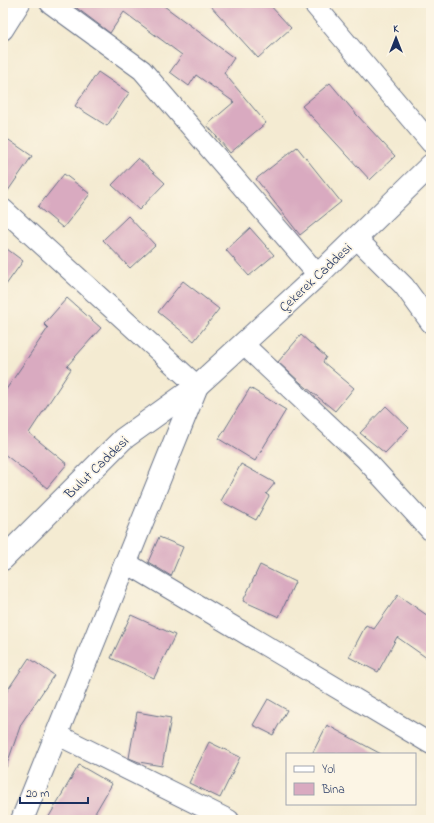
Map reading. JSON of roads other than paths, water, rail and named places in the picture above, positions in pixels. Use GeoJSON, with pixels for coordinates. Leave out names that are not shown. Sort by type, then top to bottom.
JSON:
{"type":"FeatureCollection","features":[{"type":"Feature","properties":{"kind":"street"},"geometry":{"type":"LineString","coordinates":[[3,30],[20,3]]}},
{"type":"Feature","properties":{"kind":"street"},"geometry":{"type":"LineString","coordinates":[[50,3],[142,70],[318,275]]}},
{"type":"Feature","properties":{"kind":"street"},"geometry":{"type":"LineString","coordinates":[[314,3],[431,144]]}},
{"type":"Feature","properties":{"kind":"street","name":"Çekerek Caddesi"},"geometry":{"type":"LineString","coordinates":[[198,386],[318,275],[431,165]]}},
{"type":"Feature","properties":{"kind":"street"},"geometry":{"type":"LineString","coordinates":[[3,209],[198,386],[56,734],[26,819]]}},
{"type":"Feature","properties":{"kind":"street"},"geometry":{"type":"LineString","coordinates":[[356,238],[404,286],[431,323]]}},
{"type":"Feature","properties":{"kind":"street"},"geometry":{"type":"LineString","coordinates":[[243,344],[365,459],[431,531]]}},
{"type":"Feature","properties":{"kind":"street","name":"Bulut Caddesi"},"geometry":{"type":"LineString","coordinates":[[3,559],[123,439],[198,386]]}},
{"type":"Feature","properties":{"kind":"street"},"geometry":{"type":"LineString","coordinates":[[126,562],[431,744]]}},
{"type":"Feature","properties":{"kind":"street"},"geometry":{"type":"LineString","coordinates":[[56,734],[229,820]]}}]}
